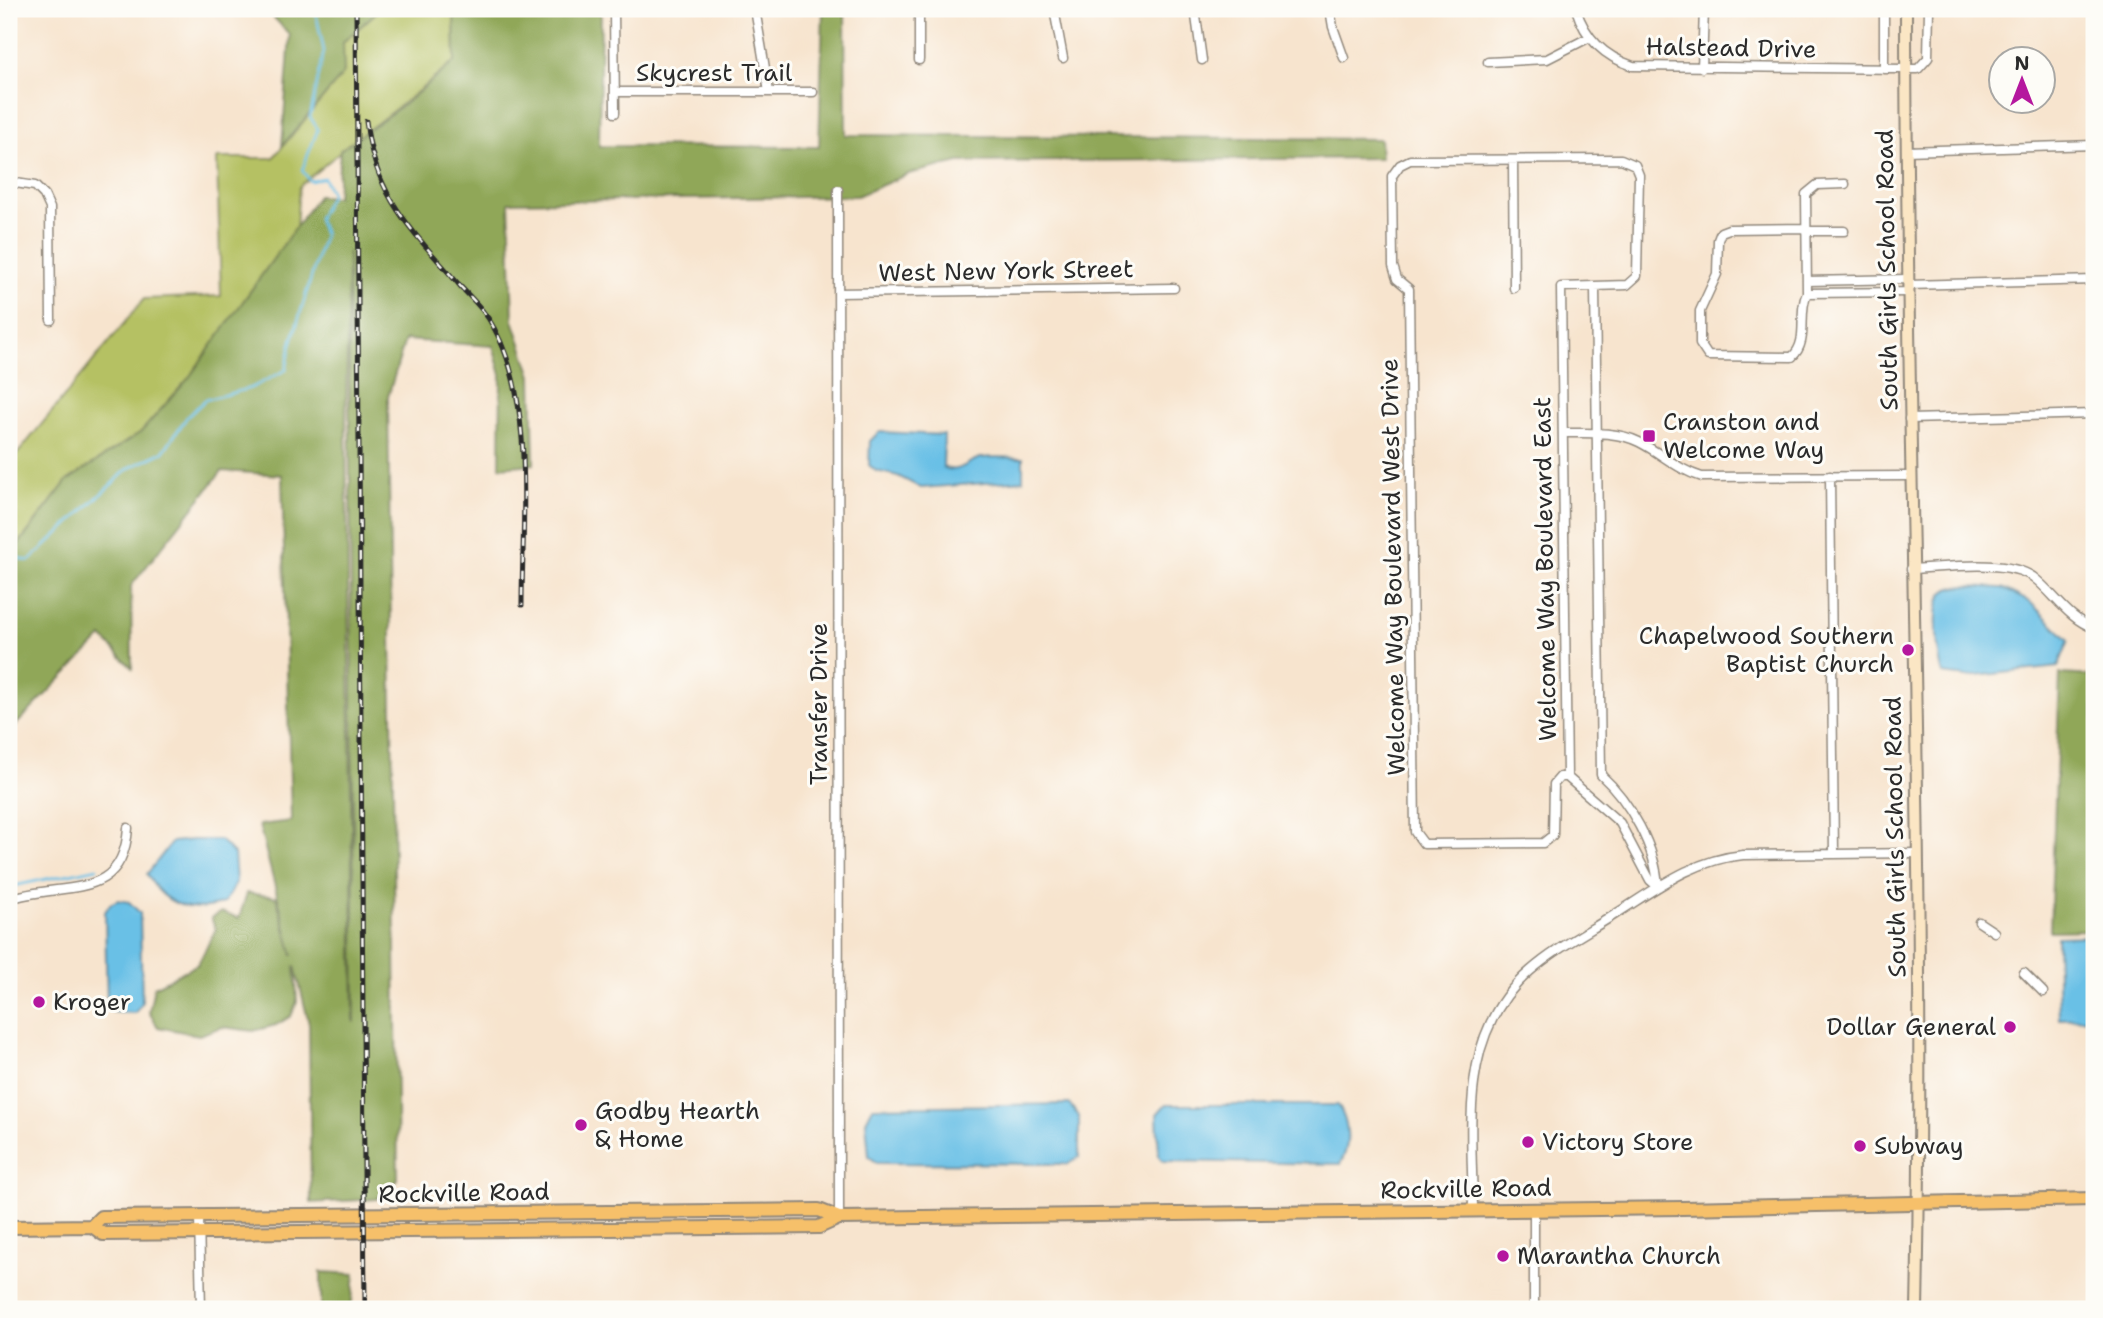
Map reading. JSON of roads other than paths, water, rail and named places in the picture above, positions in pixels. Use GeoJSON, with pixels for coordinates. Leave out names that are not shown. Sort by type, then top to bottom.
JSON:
{"type":"FeatureCollection","features":[{"type":"Feature","properties":{"kind":"main road","name":"South Girls School Road"},"geometry":{"type":"LineString","coordinates":[[1906,9],[1911,569],[1918,853],[1920,1204],[1917,1309]]}},
{"type":"Feature","properties":{"kind":"main road","name":"Rockville Road"},"geometry":{"type":"LineString","coordinates":[[92,1226],[101,1217],[819,1210],[839,1218],[1920,1204],[2094,1199]]}},
{"type":"Feature","properties":{"kind":"main road","name":"Rockville Road"},"geometry":{"type":"LineString","coordinates":[[9,1227],[92,1226],[103,1234],[819,1227],[839,1218]]}},
{"type":"Feature","properties":{"kind":"street"},"geometry":{"type":"LineString","coordinates":[[614,9],[615,113]]}},
{"type":"Feature","properties":{"kind":"street"},"geometry":{"type":"LineString","coordinates":[[755,9],[769,92]]}},
{"type":"Feature","properties":{"kind":"street"},"geometry":{"type":"LineString","coordinates":[[919,9],[919,60]]}},
{"type":"Feature","properties":{"kind":"street"},"geometry":{"type":"LineString","coordinates":[[1054,9],[1056,34],[1063,58]]}},
{"type":"Feature","properties":{"kind":"street"},"geometry":{"type":"LineString","coordinates":[[1195,9],[1202,60]]}},
{"type":"Feature","properties":{"kind":"street"},"geometry":{"type":"LineString","coordinates":[[1330,9],[1334,33],[1344,58]]}},
{"type":"Feature","properties":{"kind":"street"},"geometry":{"type":"LineString","coordinates":[[1488,62],[1547,59],[1590,37],[1576,9]]}},
{"type":"Feature","properties":{"kind":"street"},"geometry":{"type":"LineString","coordinates":[[1702,68],[1703,9]]}},
{"type":"Feature","properties":{"kind":"street"},"geometry":{"type":"LineString","coordinates":[[1884,9],[1884,69]]}},
{"type":"Feature","properties":{"kind":"street"},"geometry":{"type":"LineString","coordinates":[[1906,69],[1918,69],[1927,61],[1928,9]]}},
{"type":"Feature","properties":{"kind":"street","name":"Halstead Drive"},"geometry":{"type":"LineString","coordinates":[[1590,37],[1607,54],[1633,66],[1906,69]]}},
{"type":"Feature","properties":{"kind":"street","name":"Skycrest Trail"},"geometry":{"type":"LineString","coordinates":[[614,92],[813,92]]}},
{"type":"Feature","properties":{"kind":"street"},"geometry":{"type":"LineString","coordinates":[[1906,151],[2094,145]]}},
{"type":"Feature","properties":{"kind":"street"},"geometry":{"type":"LineString","coordinates":[[1514,288],[1513,160],[1622,159],[1635,165],[1639,175],[1639,271],[1629,284],[1595,287],[1601,775],[1637,819],[1657,876],[1658,887]]}},
{"type":"Feature","properties":{"kind":"street","name":"Welcome Way Boulevard West Drive"},"geometry":{"type":"LineString","coordinates":[[1513,160],[1410,160],[1397,167],[1391,183],[1392,263],[1397,279],[1409,289],[1415,832],[1422,842],[1430,845],[1543,843],[1550,839]]}},
{"type":"Feature","properties":{"kind":"street"},"geometry":{"type":"LineString","coordinates":[[9,181],[35,186],[48,204],[51,320]]}},
{"type":"Feature","properties":{"kind":"street"},"geometry":{"type":"LineString","coordinates":[[1844,231],[1806,230],[1730,229],[1721,232],[1718,240],[1717,275],[1706,293],[1700,311],[1700,344],[1708,356],[1792,357],[1802,343],[1801,304],[1807,293],[1806,230],[1806,194],[1809,188],[1845,184]]}},
{"type":"Feature","properties":{"kind":"street","name":"Transfer Drive"},"geometry":{"type":"LineString","coordinates":[[838,190],[839,1218]]}},
{"type":"Feature","properties":{"kind":"street"},"geometry":{"type":"LineString","coordinates":[[1807,293],[1908,285],[2094,280]]}},
{"type":"Feature","properties":{"kind":"street"},"geometry":{"type":"LineString","coordinates":[[1807,281],[1908,285]]}},
{"type":"Feature","properties":{"kind":"street","name":"Welcome Way Boulevard East"},"geometry":{"type":"LineString","coordinates":[[1550,839],[1554,831],[1554,784],[1560,777],[1567,777],[1561,287],[1595,287]]}},
{"type":"Feature","properties":{"kind":"street","name":"West New York Street"},"geometry":{"type":"LineString","coordinates":[[838,292],[1174,288]]}},
{"type":"Feature","properties":{"kind":"street"},"geometry":{"type":"LineString","coordinates":[[1909,419],[2094,414]]}},
{"type":"Feature","properties":{"kind":"street"},"geometry":{"type":"LineString","coordinates":[[1563,433],[1597,433],[1638,442],[1688,472],[1702,477],[1910,476]]}},
{"type":"Feature","properties":{"kind":"street"},"geometry":{"type":"LineString","coordinates":[[1830,476],[1834,854]]}},
{"type":"Feature","properties":{"kind":"street"},"geometry":{"type":"LineString","coordinates":[[1911,569],[2019,569],[2036,580],[2076,618],[2094,628]]}},
{"type":"Feature","properties":{"kind":"street"},"geometry":{"type":"LineString","coordinates":[[1567,777],[1620,823],[1650,880],[1658,887]]}},
{"type":"Feature","properties":{"kind":"street"},"geometry":{"type":"LineString","coordinates":[[9,899],[103,880],[118,867],[125,849],[128,828]]}},
{"type":"Feature","properties":{"kind":"street"},"geometry":{"type":"LineString","coordinates":[[1473,1210],[1473,1080],[1480,1044],[1491,1018],[1510,991],[1533,968],[1658,887],[1696,865],[1715,858],[1743,855],[1918,853]]}},
{"type":"Feature","properties":{"kind":"street"},"geometry":{"type":"LineString","coordinates":[[1979,922],[1994,932]]}},
{"type":"Feature","properties":{"kind":"street"},"geometry":{"type":"LineString","coordinates":[[2024,973],[2043,992]]}},
{"type":"Feature","properties":{"kind":"street"},"geometry":{"type":"LineString","coordinates":[[1534,1209],[1534,1309]]}},
{"type":"Feature","properties":{"kind":"street"},"geometry":{"type":"LineString","coordinates":[[199,1217],[201,1309]]}},
{"type":"Feature","properties":{"kind":"water"},"geometry":{"type":"Polygon","coordinates":[[[879,432],[944,435],[943,467],[949,469],[981,458],[1023,458],[1023,480],[921,488],[898,476],[876,471],[869,465],[870,441],[879,432]]]}},
{"type":"Feature","properties":{"kind":"water"},"geometry":{"type":"Polygon","coordinates":[[[1959,587],[2002,588],[2030,602],[2069,640],[2058,667],[1966,677],[1943,674],[1937,630],[1938,605],[1942,596],[1947,590],[1959,587]]]}},
{"type":"Feature","properties":{"kind":"water"},"geometry":{"type":"Polygon","coordinates":[[[220,840],[234,854],[236,883],[224,903],[200,908],[180,905],[162,894],[147,874],[172,842],[220,840]]]}},
{"type":"Feature","properties":{"kind":"water"},"geometry":{"type":"Polygon","coordinates":[[[118,900],[129,902],[140,913],[142,1003],[135,1013],[113,1012],[107,1008],[105,912],[110,904],[118,900]]]}},
{"type":"Feature","properties":{"kind":"water"},"geometry":{"type":"Polygon","coordinates":[[[2094,936],[2094,1018],[2059,1019],[2057,937],[2094,936]]]}},
{"type":"Feature","properties":{"kind":"water"},"geometry":{"type":"Polygon","coordinates":[[[1069,1104],[1079,1116],[1079,1157],[1068,1164],[877,1163],[869,1156],[866,1121],[873,1107],[1069,1104]]]}},
{"type":"Feature","properties":{"kind":"water"},"geometry":{"type":"Polygon","coordinates":[[[1165,1105],[1338,1105],[1346,1127],[1344,1157],[1340,1164],[1163,1161],[1159,1156],[1157,1114],[1165,1105]]]}},
{"type":"Feature","properties":{"kind":"waterway"},"geometry":{"type":"LineString","coordinates":[[9,564],[15,557],[29,561],[129,468],[163,452],[187,417],[205,400],[251,388],[286,370],[291,344],[324,235],[318,218],[331,194],[324,178],[310,181],[302,170],[318,129],[310,117],[324,51],[315,9]]}},
{"type":"Feature","properties":{"kind":"waterway"},"geometry":{"type":"LineString","coordinates":[[9,887],[97,868]]}},
{"type":"Feature","properties":{"kind":"railway"},"geometry":{"type":"LineString","coordinates":[[356,9],[365,1309]]}},
{"type":"Feature","properties":{"kind":"railway"},"geometry":{"type":"LineString","coordinates":[[366,121],[371,148],[387,193],[412,230],[479,306],[494,328],[507,358],[516,391],[521,426],[524,500],[522,605]]}},
{"type":"Feature","properties":{"kind":"place","name":"Cranston and Welcome Way"},"geometry":{"type":"Point","coordinates":[1649,436]}},
{"type":"Feature","properties":{"kind":"place","name":"Chapelwood Southern Baptist Church"},"geometry":{"type":"Point","coordinates":[1908,650]}},
{"type":"Feature","properties":{"kind":"place","name":"Kroger"},"geometry":{"type":"Point","coordinates":[39,1002]}},
{"type":"Feature","properties":{"kind":"place","name":"Dollar General"},"geometry":{"type":"Point","coordinates":[2010,1027]}},
{"type":"Feature","properties":{"kind":"place","name":"Godby Hearth & Home"},"geometry":{"type":"Point","coordinates":[581,1125]}},
{"type":"Feature","properties":{"kind":"place","name":"Victory Store"},"geometry":{"type":"Point","coordinates":[1528,1142]}},
{"type":"Feature","properties":{"kind":"place","name":"Subway"},"geometry":{"type":"Point","coordinates":[1860,1146]}},
{"type":"Feature","properties":{"kind":"place","name":"Marantha Church"},"geometry":{"type":"Point","coordinates":[1503,1256]}}]}
